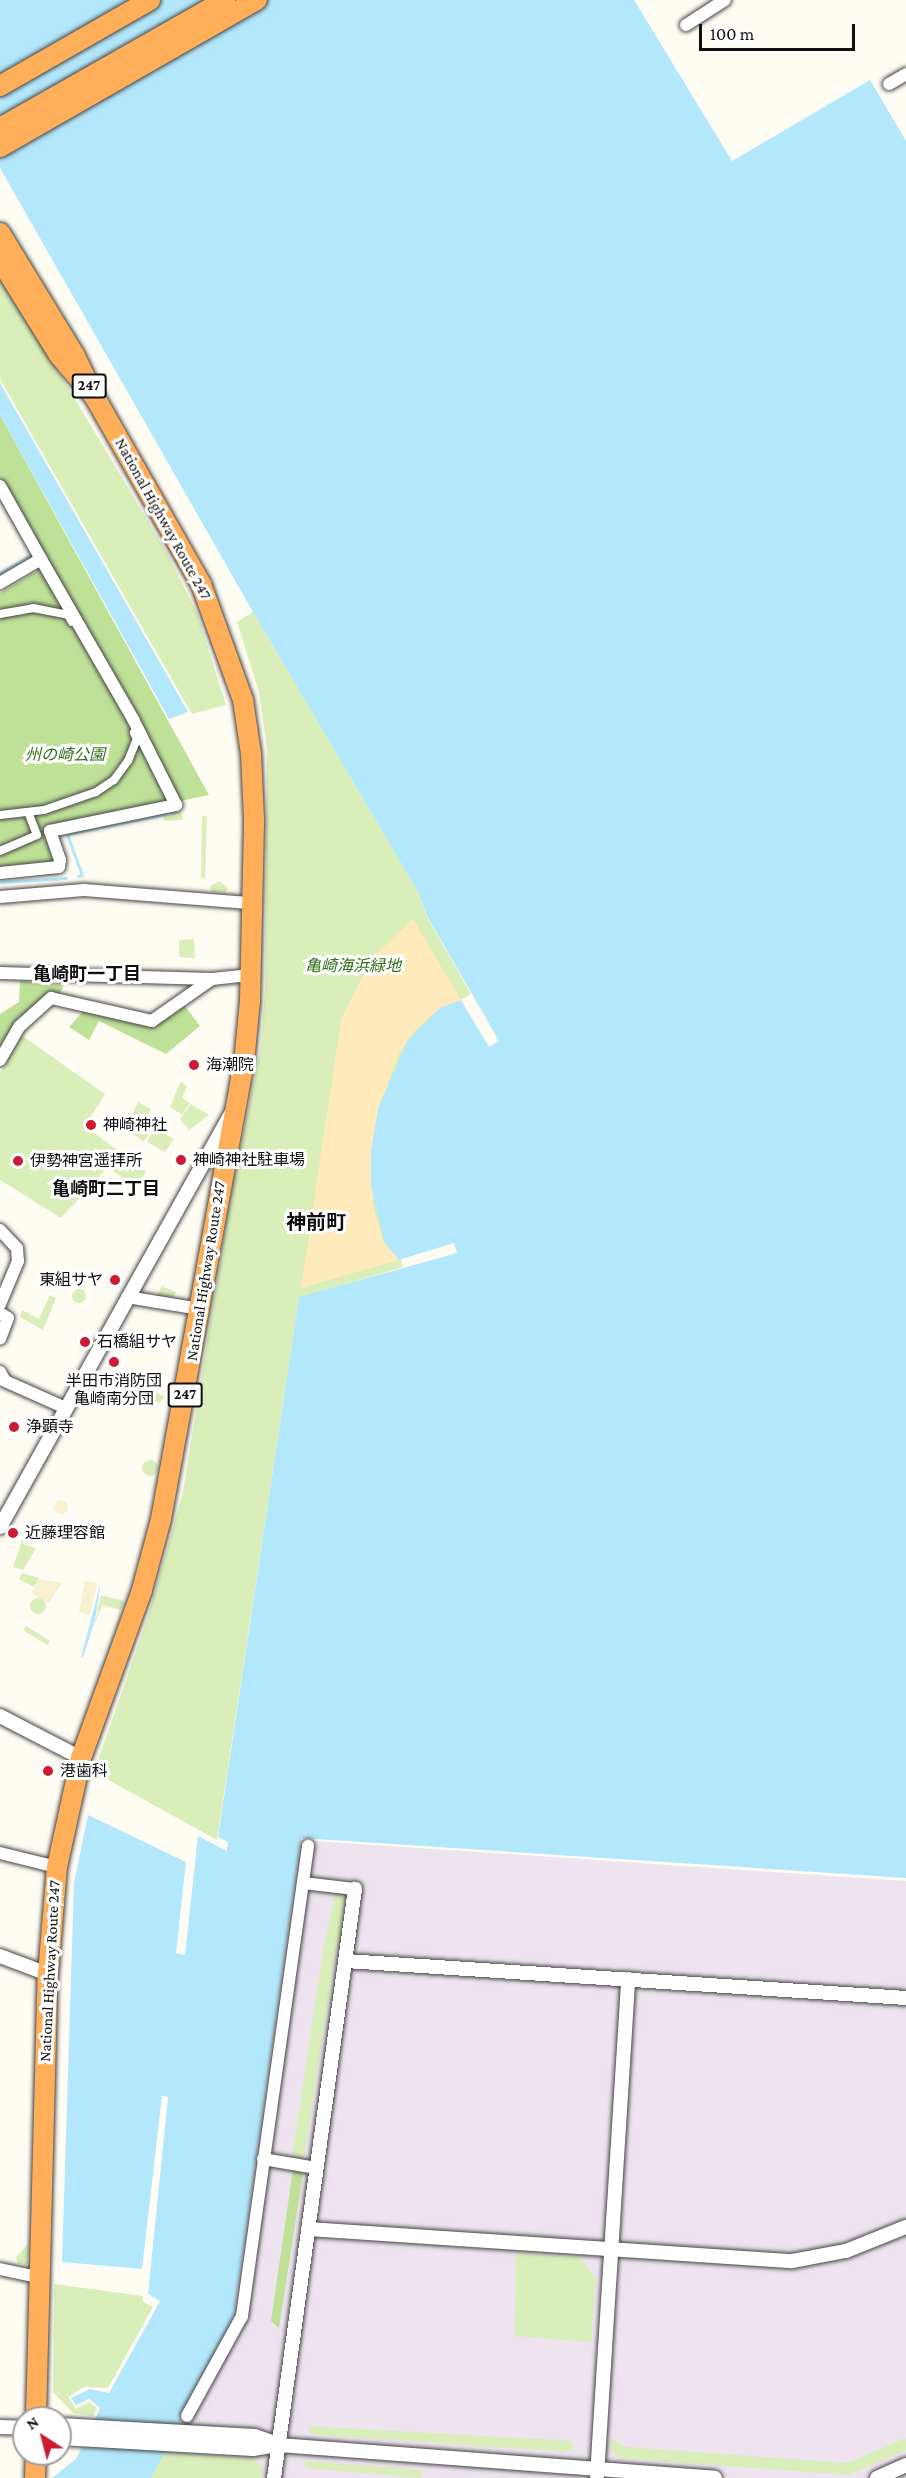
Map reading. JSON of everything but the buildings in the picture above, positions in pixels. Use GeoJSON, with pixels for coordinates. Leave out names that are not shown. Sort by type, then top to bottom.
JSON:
{"type":"FeatureCollection","features":[{"type":"Feature","properties":{"kind":"highway"},"geometry":{"type":"LineString","coordinates":[[0,86],[150,0]]}},
{"type":"Feature","properties":{"kind":"highway"},"geometry":{"type":"LineString","coordinates":[[0,128],[225,0]]}},
{"type":"Feature","properties":{"kind":"highway"},"geometry":{"type":"LineString","coordinates":[[0,147],[257,0]]}},
{"type":"Feature","properties":{"kind":"highway","name":"National Highway Route 247"},"geometry":{"type":"LineString","coordinates":[[0,233],[75,356],[94,396],[197,577],[233,668],[251,754],[251,903],[244,1063],[152,1558],[81,1758],[57,1867],[48,1974],[36,2406]]}},
{"type":"Feature","properties":{"kind":"highway","name":"National Highway Route 247"},"geometry":{"type":"LineString","coordinates":[[0,260],[59,356],[94,396]]}},
{"type":"Feature","properties":{"kind":"street"},"geometry":{"type":"LineString","coordinates":[[686,25],[725,0]]}},
{"type":"Feature","properties":{"kind":"street"},"geometry":{"type":"LineString","coordinates":[[889,84],[906,74]]}},
{"type":"Feature","properties":{"kind":"street"},"geometry":{"type":"LineString","coordinates":[[0,486],[134,719],[176,805],[50,831],[60,860],[59,867],[0,873]]}},
{"type":"Feature","properties":{"kind":"street"},"geometry":{"type":"LineString","coordinates":[[0,583],[41,559]]}},
{"type":"Feature","properties":{"kind":"street"},"geometry":{"type":"LineString","coordinates":[[0,614],[33,608],[68,615],[137,739],[114,780],[90,796],[45,813],[0,815]]}},
{"type":"Feature","properties":{"kind":"street"},"geometry":{"type":"LineString","coordinates":[[0,851],[37,835],[29,814]]}},
{"type":"Feature","properties":{"kind":"street"},"geometry":{"type":"LineString","coordinates":[[0,897],[84,890],[251,903]]}},
{"type":"Feature","properties":{"kind":"street"},"geometry":{"type":"LineString","coordinates":[[0,973],[212,979],[249,975]]}},
{"type":"Feature","properties":{"kind":"street"},"geometry":{"type":"LineString","coordinates":[[0,1060],[20,1026],[51,998],[152,1021],[212,979]]}},
{"type":"Feature","properties":{"kind":"street"},"geometry":{"type":"LineString","coordinates":[[0,1527],[235,1108]]}},
{"type":"Feature","properties":{"kind":"street"},"geometry":{"type":"LineString","coordinates":[[0,1230],[17,1248],[18,1261],[0,1304]]}},
{"type":"Feature","properties":{"kind":"street"},"geometry":{"type":"LineString","coordinates":[[127,1298],[200,1309]]}},
{"type":"Feature","properties":{"kind":"street"},"geometry":{"type":"LineString","coordinates":[[0,1313],[8,1318],[0,1339]]}},
{"type":"Feature","properties":{"kind":"street"},"geometry":{"type":"LineString","coordinates":[[0,1371],[5,1381],[66,1408]]}},
{"type":"Feature","properties":{"kind":"street"},"geometry":{"type":"LineString","coordinates":[[0,1716],[81,1758]]}},
{"type":"Feature","properties":{"kind":"street"},"geometry":{"type":"LineString","coordinates":[[187,2416],[242,2316],[308,1846]]}},
{"type":"Feature","properties":{"kind":"street"},"geometry":{"type":"LineString","coordinates":[[0,1853],[57,1867]]}},
{"type":"Feature","properties":{"kind":"street"},"geometry":{"type":"LineString","coordinates":[[274,2478],[355,1889],[303,1883]]}},
{"type":"Feature","properties":{"kind":"street"},"geometry":{"type":"LineString","coordinates":[[0,1956],[48,1974]]}},
{"type":"Feature","properties":{"kind":"street"},"geometry":{"type":"LineString","coordinates":[[346,1961],[906,1998]]}},
{"type":"Feature","properties":{"kind":"street"},"geometry":{"type":"LineString","coordinates":[[597,2473],[609,2251],[628,1979]]}},
{"type":"Feature","properties":{"kind":"street"},"geometry":{"type":"LineString","coordinates":[[264,2160],[316,2168]]}},
{"type":"Feature","properties":{"kind":"street"},"geometry":{"type":"LineString","coordinates":[[308,2229],[609,2251],[792,2261],[846,2251],[906,2227]]}},
{"type":"Feature","properties":{"kind":"street"},"geometry":{"type":"LineString","coordinates":[[0,2270],[39,2277]]}},
{"type":"Feature","properties":{"kind":"street"},"geometry":{"type":"LineString","coordinates":[[72,2431],[182,2432],[255,2436],[279,2445]]}},
{"type":"Feature","properties":{"kind":"street"},"geometry":{"type":"LineString","coordinates":[[72,2432],[175,2444],[253,2449],[279,2445],[597,2473],[715,2478]]}},
{"type":"Feature","properties":{"kind":"street"},"geometry":{"type":"LineString","coordinates":[[877,2478],[906,2465]]}},
{"type":"Feature","properties":{"kind":"shaded area"},"geometry":{"type":"Polygon","coordinates":[[[61,1500],[66,1502],[68,1507],[66,1512],[61,1514],[56,1512],[54,1507],[56,1502],[61,1500]]]}},
{"type":"Feature","properties":{"kind":"shaded area"},"geometry":{"type":"Polygon","coordinates":[[[39,1579],[62,1583],[49,1603],[31,1593],[39,1579]]]}},
{"type":"Feature","properties":{"kind":"shaded area"},"geometry":{"type":"Polygon","coordinates":[[[85,1581],[97,1583],[90,1615],[79,1612],[85,1581]]]}},
{"type":"Feature","properties":{"kind":"shaded area"},"geometry":{"type":"Polygon","coordinates":[[[300,1840],[906,1881],[906,2478],[151,2478],[233,2321],[300,1840]]]}},
{"type":"Feature","properties":{"kind":"green space"},"geometry":{"type":"Polygon","coordinates":[[[0,274],[167,553],[197,613],[226,705],[192,714],[0,379],[0,274]]]}},
{"type":"Feature","properties":{"kind":"green space","name":"州の崎公園"},"geometry":{"type":"Polygon","coordinates":[[[0,415],[209,795],[53,827],[54,861],[51,866],[0,870],[0,593],[49,564],[0,477],[0,415]]]}},
{"type":"Feature","properties":{"kind":"green space","name":"亀崎海浜緑地"},"geometry":{"type":"Polygon","coordinates":[[[253,612],[418,892],[427,917],[471,994],[461,1000],[378,1109],[371,1151],[403,1267],[299,1298],[217,1840],[94,1772],[148,1617],[183,1492],[230,1199],[260,1051],[265,992],[267,749],[259,692],[237,622],[253,612]]]}},
{"type":"Feature","properties":{"kind":"green space"},"geometry":{"type":"Polygon","coordinates":[[[180,808],[183,820],[164,821],[163,811],[180,808]]]}},
{"type":"Feature","properties":{"kind":"green space"},"geometry":{"type":"Polygon","coordinates":[[[202,816],[207,816],[205,878],[201,878],[202,816]]]}},
{"type":"Feature","properties":{"kind":"green space"},"geometry":{"type":"Polygon","coordinates":[[[220,881],[228,889],[225,893],[211,892],[210,886],[220,881]]]}},
{"type":"Feature","properties":{"kind":"green space"},"geometry":{"type":"Polygon","coordinates":[[[194,939],[195,958],[179,957],[179,940],[194,939]]]}},
{"type":"Feature","properties":{"kind":"green space"},"geometry":{"type":"Polygon","coordinates":[[[20,981],[64,983],[60,994],[39,1002],[0,1054],[0,1014],[19,1002],[20,981]]]}},
{"type":"Feature","properties":{"kind":"green space"},"geometry":{"type":"Polygon","coordinates":[[[184,1005],[200,1026],[166,1054],[99,1021],[89,1040],[69,1027],[85,1009],[155,1025],[184,1005]]]}},
{"type":"Feature","properties":{"kind":"green space","name":"神崎神社"},"geometry":{"type":"Polygon","coordinates":[[[21,1035],[105,1094],[85,1126],[146,1172],[135,1187],[108,1167],[61,1218],[0,1180],[0,1073],[21,1035]]]}},
{"type":"Feature","properties":{"kind":"green space"},"geometry":{"type":"Polygon","coordinates":[[[181,1081],[187,1087],[182,1098],[190,1103],[182,1115],[170,1107],[181,1081]]]}},
{"type":"Feature","properties":{"kind":"green space"},"geometry":{"type":"Polygon","coordinates":[[[138,1102],[151,1109],[143,1126],[150,1131],[144,1142],[126,1129],[138,1102]]]}},
{"type":"Feature","properties":{"kind":"green space"},"geometry":{"type":"Polygon","coordinates":[[[191,1104],[209,1115],[189,1130],[180,1119],[191,1104]]]}},
{"type":"Feature","properties":{"kind":"green space"},"geometry":{"type":"Polygon","coordinates":[[[154,1128],[174,1139],[165,1152],[147,1142],[154,1128]]]}},
{"type":"Feature","properties":{"kind":"green space"},"geometry":{"type":"Polygon","coordinates":[[[162,1286],[176,1292],[171,1301],[155,1299],[162,1286]]]}},
{"type":"Feature","properties":{"kind":"green space"},"geometry":{"type":"Polygon","coordinates":[[[79,1289],[84,1291],[86,1296],[84,1301],[79,1303],[74,1301],[72,1296],[74,1291],[79,1289]]]}},
{"type":"Feature","properties":{"kind":"green space"},"geometry":{"type":"Polygon","coordinates":[[[50,1295],[56,1298],[43,1330],[20,1317],[22,1310],[39,1319],[50,1295]]]}},
{"type":"Feature","properties":{"kind":"green space"},"geometry":{"type":"Polygon","coordinates":[[[134,1383],[165,1397],[159,1403],[131,1391],[134,1383]]]}},
{"type":"Feature","properties":{"kind":"green space"},"geometry":{"type":"Polygon","coordinates":[[[150,1460],[156,1462],[158,1468],[156,1474],[150,1476],[144,1474],[142,1468],[144,1462],[150,1460]]]}},
{"type":"Feature","properties":{"kind":"green space"},"geometry":{"type":"Polygon","coordinates":[[[25,1531],[23,1544],[36,1548],[23,1570],[13,1567],[25,1531]]]}},
{"type":"Feature","properties":{"kind":"green space"},"geometry":{"type":"Polygon","coordinates":[[[22,1573],[39,1578],[34,1587],[19,1579],[22,1573]]]}},
{"type":"Feature","properties":{"kind":"green space"},"geometry":{"type":"Polygon","coordinates":[[[101,1595],[124,1601],[121,1610],[102,1605],[95,1623],[101,1595]]]}},
{"type":"Feature","properties":{"kind":"green space"},"geometry":{"type":"Polygon","coordinates":[[[35,1598],[41,1598],[46,1606],[44,1612],[35,1614],[30,1609],[30,1603],[35,1598]]]}},
{"type":"Feature","properties":{"kind":"green space"},"geometry":{"type":"Polygon","coordinates":[[[26,1626],[50,1641],[47,1645],[23,1630],[26,1626]]]}},
{"type":"Feature","properties":{"kind":"green space"},"geometry":{"type":"Polygon","coordinates":[[[342,1893],[347,1898],[344,1934],[336,1951],[304,2158],[297,2159],[292,2158],[324,1944],[335,1894],[342,1893]]]}},
{"type":"Feature","properties":{"kind":"green space"},"geometry":{"type":"Polygon","coordinates":[[[293,2170],[303,2173],[279,2328],[271,2321],[293,2170]]]}},
{"type":"Feature","properties":{"kind":"green space"},"geometry":{"type":"Polygon","coordinates":[[[28,2244],[28,2265],[18,2264],[16,2257],[28,2244]]]}},
{"type":"Feature","properties":{"kind":"green space"},"geometry":{"type":"Polygon","coordinates":[[[516,2253],[580,2257],[596,2278],[591,2342],[515,2336],[516,2253]]]}},
{"type":"Feature","properties":{"kind":"green space"},"geometry":{"type":"Polygon","coordinates":[[[54,2284],[143,2296],[143,2302],[153,2307],[108,2388],[84,2387],[68,2397],[76,2409],[89,2402],[97,2408],[93,2416],[73,2413],[72,2406],[66,2406],[53,2392],[54,2284]]]}},
{"type":"Feature","properties":{"kind":"green space"},"geometry":{"type":"Polygon","coordinates":[[[308,2426],[572,2441],[573,2448],[567,2452],[310,2434],[308,2426]]]}},
{"type":"Feature","properties":{"kind":"green space"},"geometry":{"type":"Polygon","coordinates":[[[611,2438],[626,2447],[848,2463],[906,2438],[906,2450],[849,2475],[619,2458],[610,2449],[611,2438]]]}},
{"type":"Feature","properties":{"kind":"green space"},"geometry":{"type":"Polygon","coordinates":[[[163,2453],[253,2458],[263,2468],[263,2478],[151,2478],[163,2453]]]}},
{"type":"Feature","properties":{"kind":"green space"},"geometry":{"type":"Polygon","coordinates":[[[306,2461],[422,2470],[421,2478],[305,2468],[306,2461]]]}},
{"type":"Feature","properties":{"kind":"sand"},"geometry":{"type":"Polygon","coordinates":[[[413,919],[461,1000],[440,1008],[416,1029],[399,1054],[378,1109],[371,1151],[373,1206],[384,1242],[399,1260],[301,1288],[341,1020],[371,959],[413,919]]]}},
{"type":"Feature","properties":{"kind":"water"},"geometry":{"type":"Polygon","coordinates":[[[0,0],[634,0],[732,161],[870,80],[906,141],[906,1878],[301,1838],[233,2321],[151,2478],[52,2478],[67,2466],[72,2466],[100,2408],[89,2399],[76,2405],[71,2398],[90,2389],[109,2393],[160,2301],[148,2294],[168,2097],[162,2096],[142,2269],[62,2262],[74,1883],[88,1815],[186,1862],[176,1953],[185,1955],[198,1836],[227,1851],[228,1842],[218,1837],[299,1297],[457,1253],[454,1243],[399,1260],[384,1242],[371,1186],[371,1151],[378,1109],[407,1041],[440,1008],[461,1000],[489,1047],[499,1041],[427,916],[418,892],[253,612],[0,168],[0,0]]]}},
{"type":"Feature","properties":{"kind":"water"},"geometry":{"type":"Polygon","coordinates":[[[0,383],[188,712],[169,719],[0,415],[0,383]]]}},
{"type":"Feature","properties":{"kind":"water"},"geometry":{"type":"Polygon","coordinates":[[[101,1581],[95,1620],[83,1657],[81,1657],[101,1581]]]}},
{"type":"Feature","properties":{"kind":"waterway"},"geometry":{"type":"LineString","coordinates":[[0,573],[28,557]]}},
{"type":"Feature","properties":{"kind":"waterway"},"geometry":{"type":"LineString","coordinates":[[78,876],[82,875],[67,834],[175,812]]}},
{"type":"Feature","properties":{"kind":"waterway"},"geometry":{"type":"LineString","coordinates":[[0,882],[66,878]]}},
{"type":"Feature","properties":{"kind":"place","name":"海潮院"},"geometry":{"type":"Point","coordinates":[194,1065]}},
{"type":"Feature","properties":{"kind":"place","name":"神崎神社"},"geometry":{"type":"Point","coordinates":[91,1125]}},
{"type":"Feature","properties":{"kind":"place","name":"神崎神社駐車場"},"geometry":{"type":"Point","coordinates":[181,1160]}},
{"type":"Feature","properties":{"kind":"place","name":"伊勢神宮遥拝所"},"geometry":{"type":"Point","coordinates":[18,1161]}},
{"type":"Feature","properties":{"kind":"place","name":"東組サヤ"},"geometry":{"type":"Point","coordinates":[115,1280]}},
{"type":"Feature","properties":{"kind":"place","name":"石橋組サヤ"},"geometry":{"type":"Point","coordinates":[85,1342]}},
{"type":"Feature","properties":{"kind":"place","name":"半田市消防団 亀崎南分団"},"geometry":{"type":"Point","coordinates":[114,1362]}},
{"type":"Feature","properties":{"kind":"place","name":"浄顕寺"},"geometry":{"type":"Point","coordinates":[14,1427]}},
{"type":"Feature","properties":{"kind":"place","name":"近藤理容館"},"geometry":{"type":"Point","coordinates":[13,1533]}},
{"type":"Feature","properties":{"kind":"place","name":"港歯科"},"geometry":{"type":"Point","coordinates":[48,1771]}},
{"type":"Feature","properties":{"kind":"district","name":"亀崎町一丁目"},"geometry":{"type":"Point","coordinates":[87,974]}},
{"type":"Feature","properties":{"kind":"district","name":"亀崎町二丁目"},"geometry":{"type":"Point","coordinates":[106,1189]}},
{"type":"Feature","properties":{"kind":"district","name":"神前町"},"geometry":{"type":"Point","coordinates":[316,1222]}}]}
